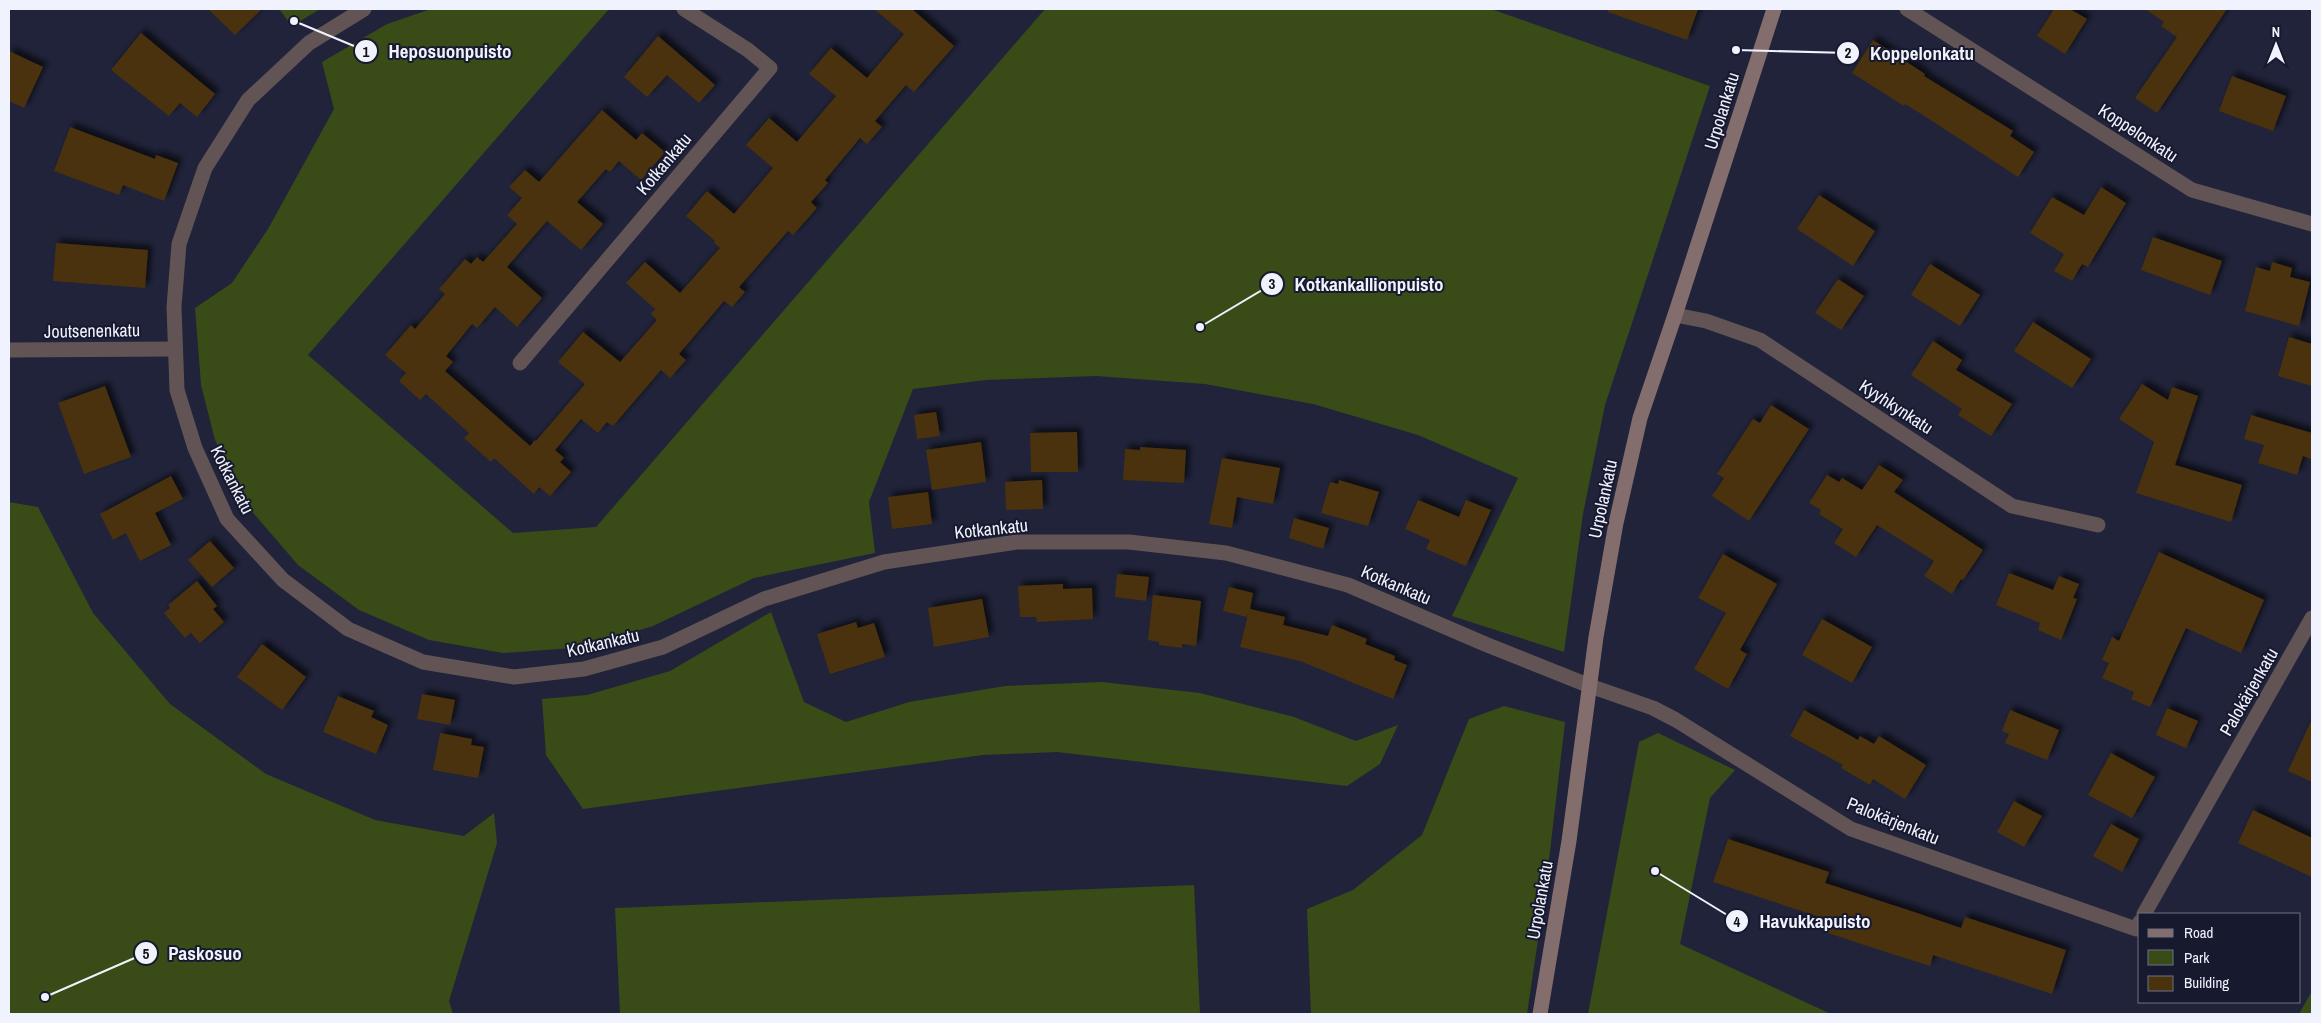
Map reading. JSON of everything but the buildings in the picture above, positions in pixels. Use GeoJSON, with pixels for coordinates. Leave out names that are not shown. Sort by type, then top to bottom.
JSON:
{"type":"FeatureCollection","features":[{"type":"Feature","properties":{"kind":"main road","name":"Urpolankatu"},"geometry":{"type":"LineString","coordinates":[[1540,1014],[1570,841],[1590,686],[1616,523],[1640,418],[1774,9]]}},
{"type":"Feature","properties":{"kind":"street","name":"Kotkankatu"},"geometry":{"type":"LineString","coordinates":[[364,9],[309,43],[248,100],[205,168],[179,244],[174,307],[177,390],[195,448],[227,519],[283,580],[348,629],[423,662],[514,677],[584,669],[663,648],[764,599],[884,562],[1017,542],[1130,542],[1226,553],[1348,585],[1590,686]]}},
{"type":"Feature","properties":{"kind":"street","name":"Kotkankatu"},"geometry":{"type":"LineString","coordinates":[[520,363],[770,68],[748,50],[684,9]]}},
{"type":"Feature","properties":{"kind":"street","name":"Koppelonkatu"},"geometry":{"type":"LineString","coordinates":[[1907,9],[2192,190],[2312,224]]}},
{"type":"Feature","properties":{"kind":"street","name":"Kyyhkynkatu"},"geometry":{"type":"LineString","coordinates":[[1675,315],[1706,321],[1760,340],[2012,506],[2098,525]]}},
{"type":"Feature","properties":{"kind":"street","name":"Joutsenenkatu"},"geometry":{"type":"LineString","coordinates":[[9,350],[175,348]]}},
{"type":"Feature","properties":{"kind":"street","name":"Palokärjenkatu"},"geometry":{"type":"LineString","coordinates":[[2145,913],[2312,618]]}},
{"type":"Feature","properties":{"kind":"street","name":"Palokärjenkatu"},"geometry":{"type":"LineString","coordinates":[[1590,686],[1653,708],[1676,720],[1852,829],[2136,929],[2138,926]]}},
{"type":"Feature","properties":{"kind":"green space"},"geometry":{"type":"Polygon","coordinates":[[[279,9],[320,9],[292,26],[279,9]]]}},
{"type":"Feature","properties":{"kind":"green space"},"geometry":{"type":"Polygon","coordinates":[[[431,9],[609,9],[308,355],[513,533],[596,527],[1045,9],[1491,9],[1710,86],[1605,405],[1583,514],[1564,652],[1452,616],[1518,478],[1418,435],[1313,404],[1205,384],[1096,376],[986,380],[913,389],[869,502],[875,553],[754,578],[653,626],[586,647],[503,653],[429,640],[359,610],[298,565],[249,508],[215,440],[201,385],[195,308],[232,283],[268,229],[334,109],[322,62],[387,24],[431,9]]]}},
{"type":"Feature","properties":{"kind":"green space"},"geometry":{"type":"Polygon","coordinates":[[[9,502],[38,507],[93,613],[170,704],[266,774],[375,820],[464,836],[494,813],[497,843],[449,1001],[453,1014],[9,1014],[9,502]]]}},
{"type":"Feature","properties":{"kind":"green space"},"geometry":{"type":"Polygon","coordinates":[[[771,612],[804,702],[846,722],[909,702],[1005,686],[1102,682],[1200,693],[1294,717],[1356,741],[1398,725],[1380,764],[1347,786],[1057,752],[983,755],[583,809],[546,755],[542,699],[587,695],[670,671],[771,612]]]}},
{"type":"Feature","properties":{"kind":"green space"},"geometry":{"type":"Polygon","coordinates":[[[1504,706],[1565,722],[1546,886],[1527,1014],[1311,1014],[1307,909],[1353,890],[1422,835],[1469,719],[1504,706]]]}},
{"type":"Feature","properties":{"kind":"green space"},"geometry":{"type":"Polygon","coordinates":[[[1658,733],[1735,770],[1710,798],[1680,944],[1831,1014],[1588,1014],[1639,742],[1658,733]]]}},
{"type":"Feature","properties":{"kind":"green space"},"geometry":{"type":"Polygon","coordinates":[[[1194,885],[1200,1014],[620,1014],[615,908],[1194,885]]]}},
{"type":"Feature","properties":{"kind":"green space"},"geometry":{"type":"Polygon","coordinates":[[[2312,991],[2312,1014],[2299,1014],[2312,991]]]}},
{"type":"Feature","properties":{"kind":"place","name":"Heposuonpuisto"},"geometry":{"type":"Point","coordinates":[294,21]}},
{"type":"Feature","properties":{"kind":"place","name":"Koppelonkatu"},"geometry":{"type":"Point","coordinates":[1736,50]}},
{"type":"Feature","properties":{"kind":"place","name":"Kotkankallionpuisto"},"geometry":{"type":"Point","coordinates":[1200,327]}},
{"type":"Feature","properties":{"kind":"place","name":"Havukkapuisto"},"geometry":{"type":"Point","coordinates":[1655,871]}},
{"type":"Feature","properties":{"kind":"place","name":"Paskosuo"},"geometry":{"type":"Point","coordinates":[45,997]}}]}
